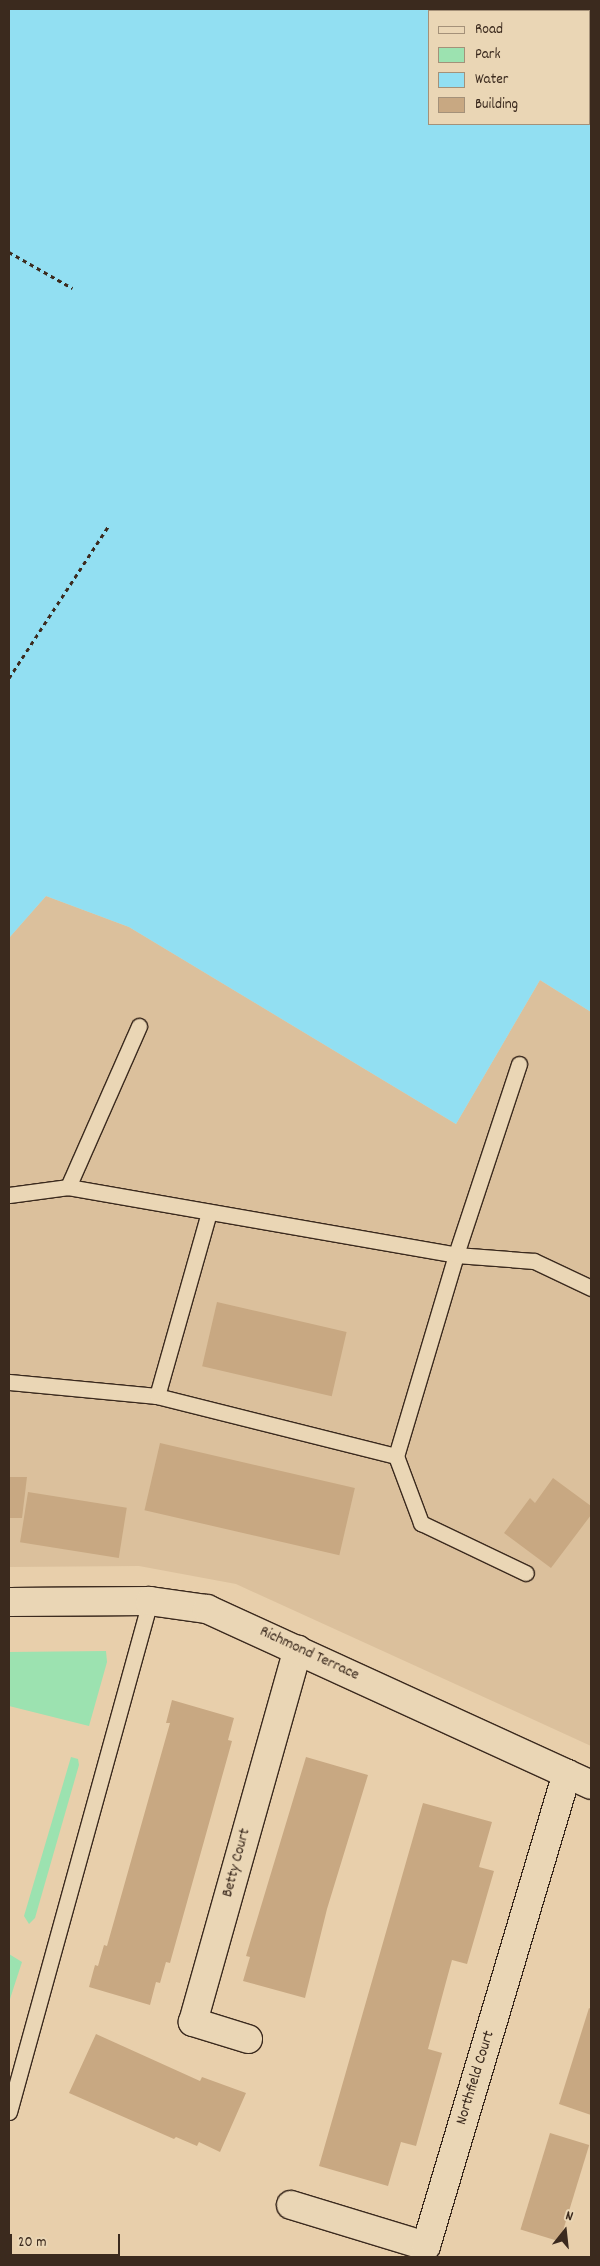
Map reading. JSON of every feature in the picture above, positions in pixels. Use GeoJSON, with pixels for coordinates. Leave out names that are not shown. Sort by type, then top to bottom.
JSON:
{"type":"FeatureCollection","features":[{"type":"Feature","properties":{"kind":"street","name":"Richmond Terrace"},"geometry":{"type":"LineString","coordinates":[[9,1602],[150,1601],[207,1609],[298,1649],[591,1785]]}},
{"type":"Feature","properties":{"kind":"street","name":"Betty Court"},"geometry":{"type":"LineString","coordinates":[[248,2039],[193,2022],[298,1649]]}},
{"type":"Feature","properties":{"kind":"street","name":"Northfield Court"},"geometry":{"type":"LineString","coordinates":[[291,2204],[426,2246],[567,1774]]}},
{"type":"Feature","properties":{"kind":"lane"},"geometry":{"type":"LineString","coordinates":[[68,1187],[139,1026]]}},
{"type":"Feature","properties":{"kind":"lane"},"geometry":{"type":"LineString","coordinates":[[519,1064],[456,1255],[396,1456],[421,1523],[526,1573]]}},
{"type":"Feature","properties":{"kind":"lane"},"geometry":{"type":"LineString","coordinates":[[9,1196],[68,1187],[456,1255],[534,1261],[591,1288]]}},
{"type":"Feature","properties":{"kind":"lane"},"geometry":{"type":"LineString","coordinates":[[157,1396],[208,1212]]}},
{"type":"Feature","properties":{"kind":"lane"},"geometry":{"type":"LineString","coordinates":[[9,1382],[157,1396],[396,1456]]}},
{"type":"Feature","properties":{"kind":"lane"},"geometry":{"type":"LineString","coordinates":[[9,2112],[150,1601]]}},
{"type":"Feature","properties":{"kind":"path"},"geometry":{"type":"LineString","coordinates":[[9,252],[72,288]]}},
{"type":"Feature","properties":{"kind":"path"},"geometry":{"type":"LineString","coordinates":[[9,678],[109,525]]}},
{"type":"Feature","properties":{"kind":"shaded area"},"geometry":{"type":"Polygon","coordinates":[[[46,896],[129,927],[456,1124],[540,980],[591,1012],[591,1746],[236,1584],[139,1566],[9,1567],[9,938],[46,896]]]}},
{"type":"Feature","properties":{"kind":"green space"},"geometry":{"type":"Polygon","coordinates":[[[106,1651],[107,1662],[89,1726],[9,1706],[9,1652],[106,1651]]]}},
{"type":"Feature","properties":{"kind":"green space"},"geometry":{"type":"Polygon","coordinates":[[[71,1757],[78,1759],[79,1765],[35,1918],[29,1924],[24,1916],[71,1757]]]}},
{"type":"Feature","properties":{"kind":"green space"},"geometry":{"type":"Polygon","coordinates":[[[9,1954],[22,1962],[9,2002],[9,1954]]]}},
{"type":"Feature","properties":{"kind":"water"},"geometry":{"type":"Polygon","coordinates":[[[9,9],[591,9],[591,1012],[540,980],[456,1124],[129,927],[46,896],[9,938],[9,9]]]}},
{"type":"Feature","properties":{"kind":"building"},"geometry":{"type":"Polygon","coordinates":[[[217,1302],[347,1332],[332,1396],[202,1366],[217,1302]]]}},
{"type":"Feature","properties":{"kind":"building"},"geometry":{"type":"Polygon","coordinates":[[[160,1443],[355,1488],[339,1555],[144,1510],[160,1443]]]}},
{"type":"Feature","properties":{"kind":"building"},"geometry":{"type":"Polygon","coordinates":[[[9,1477],[27,1477],[22,1518],[9,1518],[9,1477]]]}},
{"type":"Feature","properties":{"kind":"building"},"geometry":{"type":"Polygon","coordinates":[[[553,1478],[591,1506],[591,1515],[551,1568],[504,1533],[530,1498],[535,1503],[553,1478]]]}},
{"type":"Feature","properties":{"kind":"building"},"geometry":{"type":"Polygon","coordinates":[[[28,1492],[127,1508],[119,1558],[20,1542],[28,1492]]]}},
{"type":"Feature","properties":{"kind":"building"},"geometry":{"type":"Polygon","coordinates":[[[172,1700],[234,1718],[228,1740],[232,1741],[170,1963],[166,1962],[160,1983],[156,1982],[150,2005],[89,1987],[95,1965],[98,1966],[104,1945],[107,1946],[170,1723],[166,1723],[172,1700]]]}},
{"type":"Feature","properties":{"kind":"building"},"geometry":{"type":"Polygon","coordinates":[[[306,1757],[368,1775],[327,1909],[305,1998],[243,1981],[250,1957],[246,1956],[306,1757]]]}},
{"type":"Feature","properties":{"kind":"building"},"geometry":{"type":"Polygon","coordinates":[[[423,1803],[492,1822],[479,1867],[494,1871],[467,1964],[452,1960],[428,2049],[442,2053],[416,2146],[401,2142],[388,2186],[319,2166],[423,1803]]]}},
{"type":"Feature","properties":{"kind":"building"},"geometry":{"type":"Polygon","coordinates":[[[589,2008],[591,2009],[591,2115],[559,2104],[589,2008]]]}},
{"type":"Feature","properties":{"kind":"building"},"geometry":{"type":"Polygon","coordinates":[[[96,2034],[200,2081],[202,2077],[246,2093],[220,2152],[199,2142],[197,2146],[176,2137],[174,2139],[69,2093],[96,2034]]]}},
{"type":"Feature","properties":{"kind":"building"},"geometry":{"type":"Polygon","coordinates":[[[550,2133],[589,2145],[560,2242],[520,2230],[550,2133]]]}}]}
